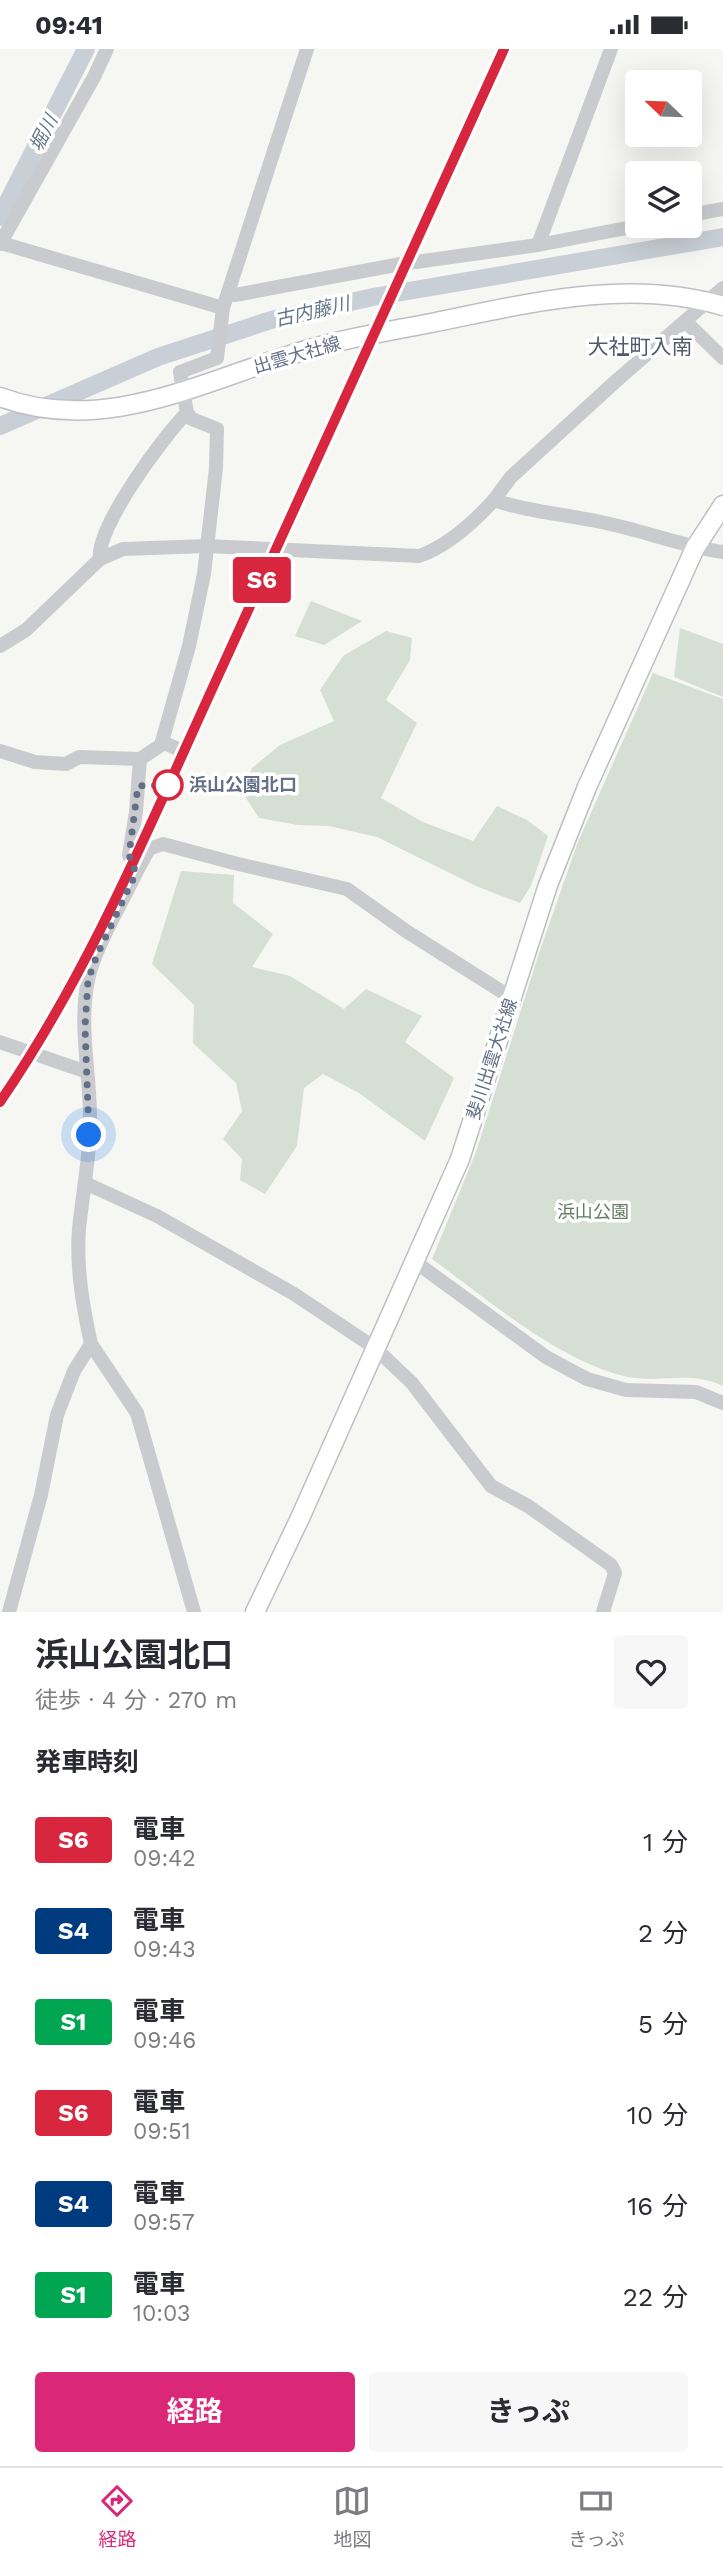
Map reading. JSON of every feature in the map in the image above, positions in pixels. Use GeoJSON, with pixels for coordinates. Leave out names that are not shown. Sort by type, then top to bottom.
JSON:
{"type":"FeatureCollection","features":[{"type":"Feature","properties":{"kind":"main road","name":"出雲大社線"},"geometry":{"type":"LineString","coordinates":[[0,397],[48,409],[79,412],[109,410],[152,401],[318,346],[536,301],[598,294],[666,294],[715,303]]}},
{"type":"Feature","properties":{"kind":"main road","name":"斐川出雲大社線"},"geometry":{"type":"LineString","coordinates":[[255,1612],[460,1159],[563,846],[695,548],[723,505]]}},
{"type":"Feature","properties":{"kind":"street"},"geometry":{"type":"LineString","coordinates":[[107,49],[94,77],[0,243],[222,314]]}},
{"type":"Feature","properties":{"kind":"street"},"geometry":{"type":"LineString","coordinates":[[0,751],[35,762],[66,764],[79,757],[140,759],[162,742],[189,646],[204,574],[216,468],[217,429],[192,419],[187,413],[180,372],[217,358],[222,314],[228,293],[307,49]]}},
{"type":"Feature","properties":{"kind":"street"},"geometry":{"type":"LineString","coordinates":[[538,245],[611,49]]}},
{"type":"Feature","properties":{"kind":"street"},"geometry":{"type":"LineString","coordinates":[[702,213],[723,209]]}},
{"type":"Feature","properties":{"kind":"street"},"geometry":{"type":"LineString","coordinates":[[228,293],[234,295],[401,264],[538,245],[625,228]]}},
{"type":"Feature","properties":{"kind":"street"},"geometry":{"type":"LineString","coordinates":[[0,646],[26,631],[100,559],[123,549],[206,545],[419,556],[437,550],[477,518],[511,477],[615,381],[686,322],[715,303],[723,288]]}},
{"type":"Feature","properties":{"kind":"street"},"geometry":{"type":"LineString","coordinates":[[686,322],[723,358]]}},
{"type":"Feature","properties":{"kind":"street"},"geometry":{"type":"LineString","coordinates":[[100,559],[99,550],[121,501],[160,445],[187,413]]}},
{"type":"Feature","properties":{"kind":"street"},"geometry":{"type":"LineString","coordinates":[[494,500],[603,522],[695,548],[723,552]]}},
{"type":"Feature","properties":{"kind":"street"},"geometry":{"type":"LineString","coordinates":[[162,742],[178,749]]}},
{"type":"Feature","properties":{"kind":"street"},"geometry":{"type":"LineString","coordinates":[[136,873],[129,855],[140,759]]}},
{"type":"Feature","properties":{"kind":"street"},"geometry":{"type":"LineString","coordinates":[[194,1612],[137,1413],[91,1344],[79,1274],[79,1231],[90,1114],[85,1027],[88,980],[136,873],[149,849],[163,844],[347,889],[417,938],[512,998]]}},
{"type":"Feature","properties":{"kind":"street"},"geometry":{"type":"LineString","coordinates":[[0,1042],[87,1072]]}},
{"type":"Feature","properties":{"kind":"street"},"geometry":{"type":"LineString","coordinates":[[85,1183],[157,1216],[294,1294],[376,1348],[412,1383],[491,1486],[528,1506],[611,1565],[615,1573],[603,1612]]}},
{"type":"Feature","properties":{"kind":"street"},"geometry":{"type":"LineString","coordinates":[[414,1261],[546,1357],[587,1379],[626,1390],[696,1392],[723,1403]]}},
{"type":"Feature","properties":{"kind":"street"},"geometry":{"type":"LineString","coordinates":[[9,1612],[41,1495],[57,1415],[74,1371],[91,1344]]}},
{"type":"Feature","properties":{"kind":"green space"},"geometry":{"type":"Polygon","coordinates":[[[311,601],[362,621],[324,645],[295,636],[311,601]]]}},
{"type":"Feature","properties":{"kind":"green space"},"geometry":{"type":"Polygon","coordinates":[[[680,628],[723,644],[723,697],[674,677],[680,628]]]}},
{"type":"Feature","properties":{"kind":"green space"},"geometry":{"type":"Polygon","coordinates":[[[386,631],[412,638],[410,660],[386,700],[417,723],[381,798],[423,822],[473,841],[497,806],[527,820],[548,836],[531,886],[520,903],[476,886],[377,837],[329,826],[298,825],[259,818],[242,792],[252,768],[280,745],[334,721],[320,690],[343,656],[386,631]]]}},
{"type":"Feature","properties":{"kind":"green space","name":"浜山公園"},"geometry":{"type":"Polygon","coordinates":[[[653,673],[723,699],[723,1386],[699,1379],[628,1377],[603,1370],[526,1328],[432,1259],[476,1152],[539,953],[578,842],[653,673]]]}},
{"type":"Feature","properties":{"kind":"green space"},"geometry":{"type":"Polygon","coordinates":[[[181,871],[234,875],[233,903],[273,934],[252,967],[290,976],[344,1009],[366,989],[422,1016],[405,1042],[454,1078],[425,1141],[359,1093],[323,1074],[304,1088],[297,1146],[265,1194],[240,1180],[242,1159],[223,1139],[242,1111],[236,1083],[193,1043],[194,1005],[152,964],[181,871]]]}},
{"type":"Feature","properties":{"kind":"waterway","name":"堀川"},"geometry":{"type":"LineString","coordinates":[[0,217],[86,49]]}},
{"type":"Feature","properties":{"kind":"waterway","name":"古内藤川"},"geometry":{"type":"LineString","coordinates":[[0,426],[158,357],[271,320],[373,297],[723,237]]}},
{"type":"Feature","properties":{"kind":"railway"},"geometry":{"type":"LineString","coordinates":[[0,1102],[65,996],[122,885],[504,49]]}},
{"type":"Feature","properties":{"kind":"train","name":"S6"},"geometry":{"type":"LineString","coordinates":[[0,1102],[33,1053],[89,954],[151,825],[504,49]]}},
{"type":"Feature","properties":{"kind":"place","name":"浜山公園北口"},"geometry":{"type":"Point","coordinates":[168,785]}},
{"type":"Feature","properties":{"kind":"district","name":"大社町入南"},"geometry":{"type":"Point","coordinates":[640,347]}},
{"type":"Feature","properties":{"kind":"route"},"geometry":{"type":"LineString","coordinates":[[89,1135],[85,1027],[88,980],[136,873],[129,855],[138,786],[168,785]]}}]}
